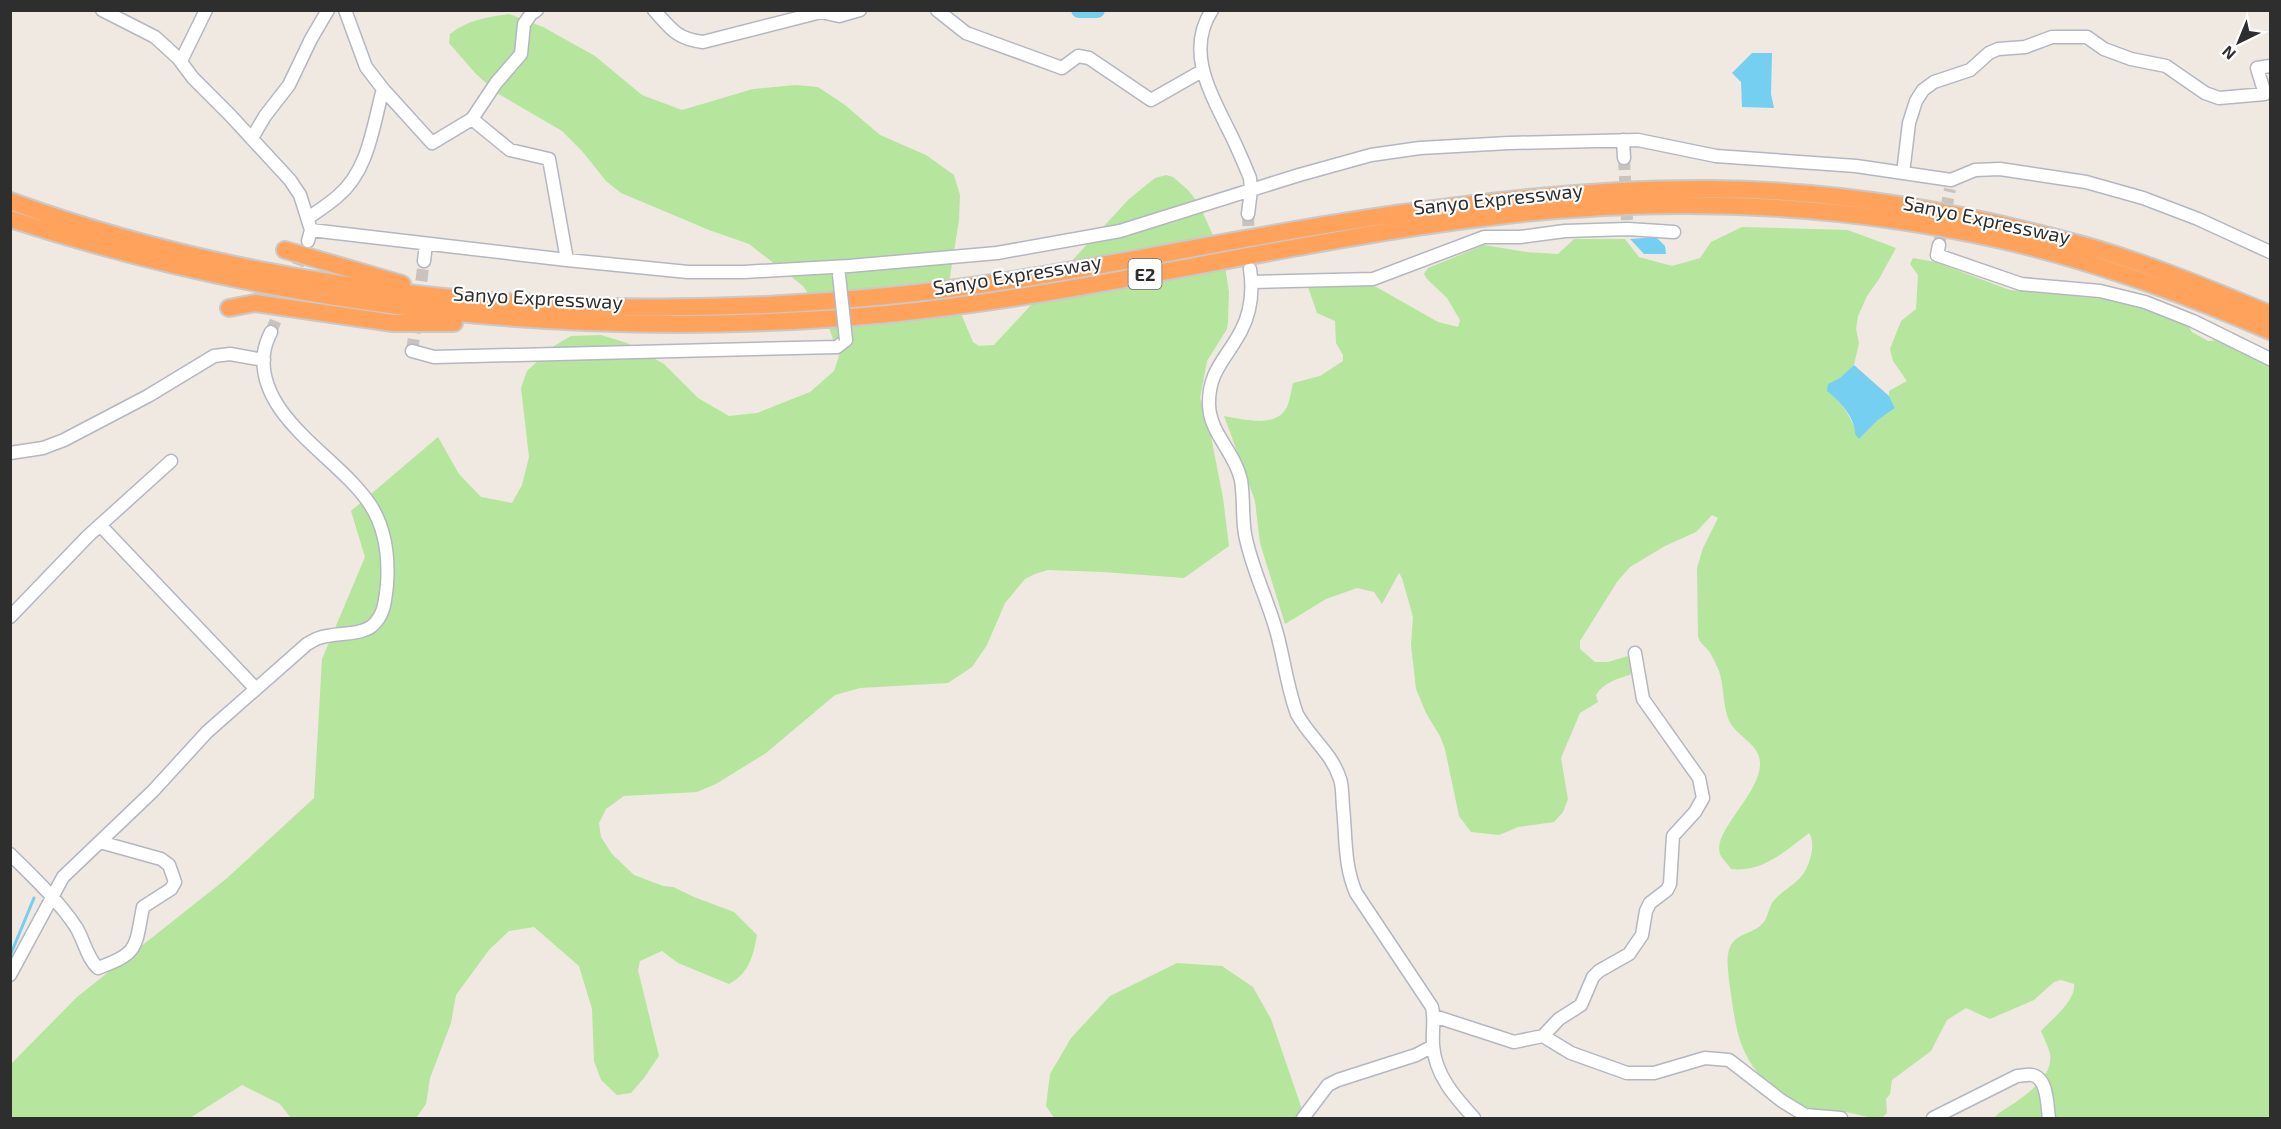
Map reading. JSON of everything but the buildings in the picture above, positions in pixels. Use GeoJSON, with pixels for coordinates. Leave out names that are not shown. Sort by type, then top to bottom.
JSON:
{"type":"FeatureCollection","features":[{"type":"Feature","properties":{"kind":"highway","name":"Sanyo Expressway"},"geometry":{"type":"LineString","coordinates":[[10,201],[90,228],[177,251],[257,268],[396,291],[524,303],[663,308],[801,304],[889,296],[975,286],[1409,212],[1582,193],[1713,189],[1858,200],[1929,210],[2000,224],[2068,241],[2140,263],[2271,314]]}},
{"type":"Feature","properties":{"kind":"highway","name":"Sanyo Expressway"},"geometry":{"type":"LineString","coordinates":[[10,219],[87,243],[174,266],[321,296],[458,314],[620,324],[803,321],[891,313],[978,303],[1321,244],[1515,214],[1640,206],[1712,205],[1857,215],[1997,239],[2065,256],[2136,278],[2271,331]]}},
{"type":"Feature","properties":{"kind":"highway"},"geometry":{"type":"LineString","coordinates":[[285,250],[406,285],[524,303]]}},
{"type":"Feature","properties":{"kind":"highway"},"geometry":{"type":"LineString","coordinates":[[229,308],[255,303],[393,323],[620,324]]}},
{"type":"Feature","properties":{"kind":"street"},"geometry":{"type":"LineString","coordinates":[[102,10],[155,37],[252,138],[290,180],[300,195],[308,218],[310,236],[426,244],[567,261],[688,272],[838,271],[997,253],[1069,242],[1120,231],[1371,155],[1420,147],[1509,142],[1638,140],[1716,156],[1856,166],[1903,173],[1951,185],[1975,170],[2000,169],[2086,182],[2143,198],[2198,219],[2271,252]]}},
{"type":"Feature","properties":{"kind":"street"},"geometry":{"type":"LineString","coordinates":[[180,61],[206,10]]}},
{"type":"Feature","properties":{"kind":"street"},"geometry":{"type":"LineString","coordinates":[[252,138],[265,116],[289,85],[328,10]]}},
{"type":"Feature","properties":{"kind":"street"},"geometry":{"type":"LineString","coordinates":[[345,10],[366,67],[432,143],[472,119],[496,83],[521,54],[524,24],[537,10]]}},
{"type":"Feature","properties":{"kind":"street"},"geometry":{"type":"LineString","coordinates":[[654,10],[677,35],[688,40],[703,42],[821,11],[839,16],[860,10]]}},
{"type":"Feature","properties":{"kind":"street"},"geometry":{"type":"LineString","coordinates":[[937,10],[966,33],[1062,68],[1078,56],[1089,58],[1151,100],[1202,71]]}},
{"type":"Feature","properties":{"kind":"street"},"geometry":{"type":"LineString","coordinates":[[1212,10],[1204,27],[1200,47],[1202,71],[1250,178],[1248,214]]}},
{"type":"Feature","properties":{"kind":"street"},"geometry":{"type":"LineString","coordinates":[[1903,173],[1909,123],[1916,101],[1923,90],[1934,82],[1970,70],[1989,53],[1998,49],[2025,47],[2052,37],[2087,37],[2104,49],[2131,59],[2166,66],[2205,93],[2219,98],[2265,94],[2257,68],[2271,66]]}},
{"type":"Feature","properties":{"kind":"street"},"geometry":{"type":"LineString","coordinates":[[308,218],[340,195],[355,176],[365,158],[383,88]]}},
{"type":"Feature","properties":{"kind":"street"},"geometry":{"type":"LineString","coordinates":[[472,119],[510,150],[549,159],[567,261]]}},
{"type":"Feature","properties":{"kind":"street"},"geometry":{"type":"LineString","coordinates":[[1623,140],[1624,158]]}},
{"type":"Feature","properties":{"kind":"street"},"geometry":{"type":"LineString","coordinates":[[1252,282],[1373,279],[1484,237],[1520,237],[1628,225],[1674,231]]}},
{"type":"Feature","properties":{"kind":"street"},"geometry":{"type":"LineString","coordinates":[[424,261],[426,244]]}},
{"type":"Feature","properties":{"kind":"street"},"geometry":{"type":"LineString","coordinates":[[1939,245],[1937,255],[2021,284],[2100,291],[2145,302],[2193,321],[2271,359]]}},
{"type":"Feature","properties":{"kind":"street"},"geometry":{"type":"LineString","coordinates":[[1250,269],[1252,282],[1246,321],[1217,368],[1212,381],[1209,406],[1212,420],[1240,478],[1244,531],[1248,550],[1276,630],[1297,714],[1303,726],[1326,751],[1335,765],[1341,783],[1349,878],[1356,893],[1426,998],[1434,1016],[1433,1046],[1444,1081],[1474,1119]]}},
{"type":"Feature","properties":{"kind":"street"},"geometry":{"type":"LineString","coordinates":[[412,351],[434,357],[837,347],[846,340],[838,271]]}},
{"type":"Feature","properties":{"kind":"street"},"geometry":{"type":"LineString","coordinates":[[10,975],[63,877],[153,791],[207,732],[307,644],[320,637],[370,628],[382,615],[388,570],[381,527],[370,505],[355,484],[290,422],[275,402],[266,381],[264,360],[271,332]]}},
{"type":"Feature","properties":{"kind":"street"},"geometry":{"type":"LineString","coordinates":[[10,453],[43,448],[64,440],[141,400],[214,356],[230,354],[264,360]]}},
{"type":"Feature","properties":{"kind":"street"},"geometry":{"type":"LineString","coordinates":[[10,617],[100,525],[171,461]]}},
{"type":"Feature","properties":{"kind":"street"},"geometry":{"type":"LineString","coordinates":[[100,525],[256,689]]}},
{"type":"Feature","properties":{"kind":"street"},"geometry":{"type":"LineString","coordinates":[[1434,1016],[1514,1042],[1543,1036],[1559,1019],[1581,1005],[1593,977],[1599,971],[1629,954],[1638,941],[1650,903],[1667,890],[1670,884],[1673,836],[1695,812],[1703,798],[1699,778],[1643,699],[1635,653]]}},
{"type":"Feature","properties":{"kind":"street"},"geometry":{"type":"LineString","coordinates":[[10,854],[52,896],[75,926],[92,963],[98,968],[125,957],[135,946],[143,907],[171,889],[175,882],[169,865],[161,859],[100,842]]}},
{"type":"Feature","properties":{"kind":"street"},"geometry":{"type":"LineString","coordinates":[[1543,1036],[1571,1053],[1627,1073],[1653,1073],[1705,1058],[1729,1060],[1782,1101],[1805,1115],[1841,1119]]}},
{"type":"Feature","properties":{"kind":"street"},"geometry":{"type":"LineString","coordinates":[[1303,1119],[1328,1085],[1416,1055],[1433,1046]]}},
{"type":"Feature","properties":{"kind":"street"},"geometry":{"type":"LineString","coordinates":[[1933,1119],[2017,1076],[2031,1074],[2039,1078],[2045,1091],[2049,1119]]}},
{"type":"Feature","properties":{"kind":"green space"},"geometry":{"type":"Polygon","coordinates":[[[509,14],[543,27],[595,56],[642,95],[682,110],[753,89],[795,85],[818,87],[845,105],[880,135],[926,155],[954,175],[960,195],[959,220],[950,277],[953,295],[973,342],[979,346],[994,345],[1129,199],[1155,178],[1166,175],[1173,177],[1199,204],[1224,260],[1229,292],[1227,329],[1207,361],[1200,398],[1210,431],[1223,498],[1229,546],[1184,578],[1048,570],[1035,574],[1025,579],[1005,603],[987,645],[972,667],[948,683],[860,688],[835,695],[766,753],[716,784],[697,792],[624,796],[606,809],[599,823],[601,837],[612,854],[634,875],[663,886],[673,887],[734,912],[757,935],[749,964],[736,980],[729,984],[678,963],[662,951],[640,961],[638,970],[659,1056],[631,1093],[617,1095],[601,1080],[594,1061],[592,1009],[579,966],[534,927],[509,931],[489,950],[456,995],[451,1023],[430,1078],[426,1104],[416,1118],[291,1118],[280,1104],[242,1085],[190,1118],[11,1118],[11,1064],[77,997],[226,879],[314,798],[322,659],[365,557],[351,511],[438,437],[459,474],[481,497],[512,503],[522,485],[529,457],[521,388],[527,371],[554,346],[571,336],[601,335],[627,343],[664,364],[698,398],[729,416],[757,413],[810,392],[834,371],[839,356],[827,322],[803,286],[749,244],[621,193],[606,181],[582,151],[562,131],[497,93],[476,74],[449,43],[450,34],[463,25],[509,14]]]}},
{"type":"Feature","properties":{"kind":"green space"},"geometry":{"type":"Polygon","coordinates":[[[1742,227],[1848,230],[1896,248],[1867,296],[1858,316],[1856,329],[1859,343],[1854,365],[1828,391],[1847,413],[1859,439],[1878,420],[1895,408],[1889,391],[1907,381],[1893,361],[1890,349],[1901,321],[1916,309],[1918,275],[1910,264],[1913,258],[1935,262],[2010,290],[2124,301],[2187,324],[2192,332],[2208,341],[2221,340],[2270,364],[2270,1118],[1994,1118],[2033,1088],[2047,1072],[2050,1054],[2041,1031],[2067,1003],[2074,990],[2074,984],[2061,980],[2054,982],[2034,1000],[1990,1019],[1966,1008],[1947,1020],[1931,1051],[1892,1080],[1890,1094],[1886,1099],[1887,1113],[1882,1118],[1810,1108],[1786,1098],[1767,1083],[1749,1060],[1738,1035],[1730,988],[1729,951],[1736,939],[1762,924],[1775,900],[1803,875],[1811,857],[1812,844],[1809,833],[1773,859],[1753,868],[1731,869],[1720,854],[1719,845],[1723,835],[1753,788],[1760,764],[1754,747],[1728,719],[1719,671],[1711,654],[1698,636],[1697,568],[1703,548],[1718,518],[1712,515],[1696,532],[1665,546],[1630,567],[1617,582],[1580,641],[1580,649],[1595,662],[1608,662],[1628,656],[1632,669],[1630,675],[1616,679],[1603,687],[1596,695],[1598,702],[1580,713],[1561,758],[1568,799],[1563,812],[1554,822],[1518,827],[1499,835],[1471,832],[1459,816],[1445,749],[1416,689],[1411,645],[1413,617],[1399,573],[1382,604],[1374,592],[1357,588],[1326,599],[1285,624],[1260,543],[1255,501],[1224,416],[1258,421],[1275,418],[1287,407],[1293,383],[1320,376],[1343,361],[1343,355],[1336,343],[1335,321],[1317,313],[1308,287],[1371,284],[1438,322],[1458,327],[1460,320],[1447,298],[1424,274],[1428,268],[1484,245],[1526,252],[1558,254],[1574,239],[1625,239],[1639,257],[1672,266],[1700,258],[1711,242],[1742,227]]]}},
{"type":"Feature","properties":{"kind":"green space"},"geometry":{"type":"Polygon","coordinates":[[[1177,963],[1222,966],[1253,987],[1271,1019],[1305,1118],[1054,1118],[1046,1106],[1050,1074],[1071,1038],[1110,996],[1177,963]]]}},
{"type":"Feature","properties":{"kind":"water"},"geometry":{"type":"Polygon","coordinates":[[[1752,53],[1772,53],[1771,94],[1774,108],[1742,107],[1741,82],[1732,73],[1752,53]]]}},
{"type":"Feature","properties":{"kind":"water"},"geometry":{"type":"Polygon","coordinates":[[[1656,237],[1665,246],[1666,254],[1644,254],[1630,239],[1656,237]]]}},
{"type":"Feature","properties":{"kind":"water"},"geometry":{"type":"Polygon","coordinates":[[[1854,365],[1889,396],[1895,408],[1878,420],[1859,439],[1846,410],[1827,391],[1828,384],[1840,378],[1854,365]]]}},
{"type":"Feature","properties":{"kind":"waterway"},"geometry":{"type":"LineString","coordinates":[[1079,10],[1097,10]]}},
{"type":"Feature","properties":{"kind":"waterway"},"geometry":{"type":"LineString","coordinates":[[10,956],[34,898]]}},
{"type":"Feature","properties":{"kind":"tunnel"},"geometry":{"type":"LineString","coordinates":[[1624,158],[1627,220]]}},
{"type":"Feature","properties":{"kind":"tunnel"},"geometry":{"type":"LineString","coordinates":[[1939,245],[1950,189]]}},
{"type":"Feature","properties":{"kind":"tunnel"},"geometry":{"type":"LineString","coordinates":[[1248,214],[1249,244]]}},
{"type":"Feature","properties":{"kind":"tunnel"},"geometry":{"type":"LineString","coordinates":[[271,332],[304,249]]}},
{"type":"Feature","properties":{"kind":"tunnel"},"geometry":{"type":"LineString","coordinates":[[419,299],[424,261]]}},
{"type":"Feature","properties":{"kind":"tunnel"},"geometry":{"type":"LineString","coordinates":[[412,351],[417,317]]}}]}
